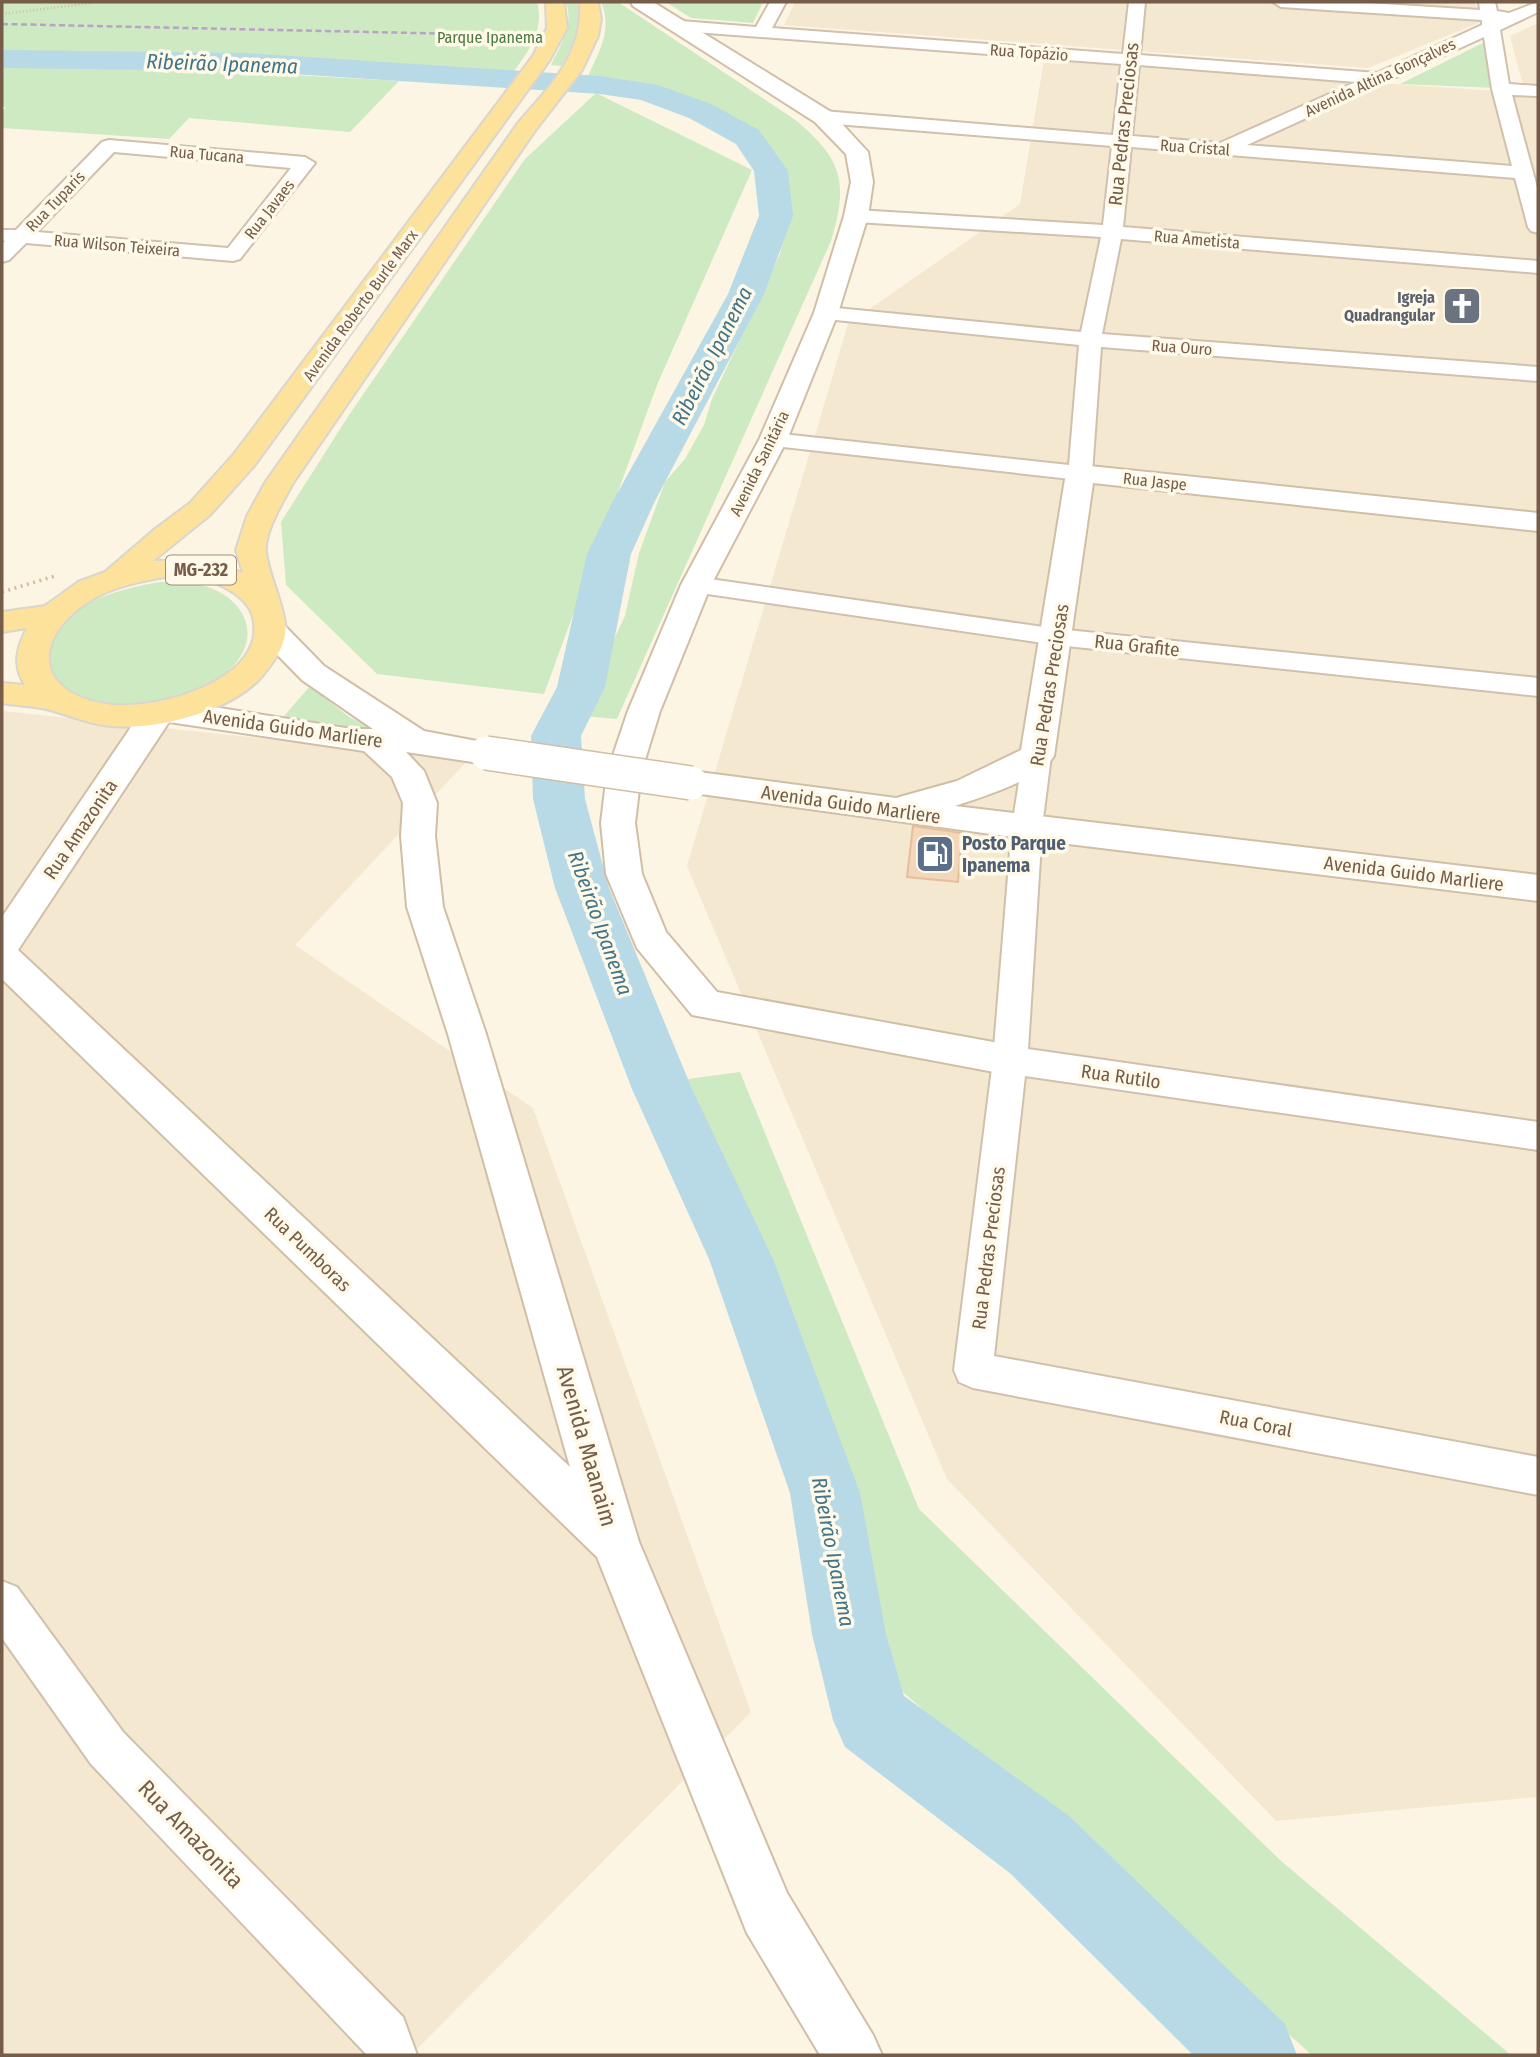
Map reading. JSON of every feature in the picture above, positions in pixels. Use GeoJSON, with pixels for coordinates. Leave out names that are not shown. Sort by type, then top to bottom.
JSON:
{"type":"FeatureCollection","features":[{"type":"Feature","properties":{"kind":"main road","name":"Avenida Roberto Burle Marx"},"geometry":{"type":"LineString","coordinates":[[117,577],[200,509],[244,460],[542,57],[557,28],[555,2]]}},
{"type":"Feature","properties":{"kind":"main road","name":"Avenida Roberto Burle Marx"},"geometry":{"type":"LineString","coordinates":[[270,619],[251,550],[261,516],[279,483],[526,128],[556,92],[578,59],[591,27],[589,2]]}},
{"type":"Feature","properties":{"kind":"main road","name":"Avenida Sanitária"},"geometry":{"type":"LineString","coordinates":[[640,2],[823,117],[858,152],[862,182],[856,216],[826,313],[773,440],[696,585],[644,711],[624,773],[618,823],[624,874],[650,939],[705,1005]]}},
{"type":"Feature","properties":{"kind":"main road","name":"Rua Jaspe"},"geometry":{"type":"LineString","coordinates":[[1080,473],[1538,522]]}},
{"type":"Feature","properties":{"kind":"main road","name":"Rua Pedras Preciosas"},"geometry":{"type":"LineString","coordinates":[[1037,756],[1080,473]]}},
{"type":"Feature","properties":{"kind":"main road","name":"MG-232"},"geometry":{"type":"LineString","coordinates":[[56,700],[37,682],[30,660],[36,637],[52,614],[81,593],[117,577],[164,568],[210,571],[246,584],[270,619]]}},
{"type":"Feature","properties":{"kind":"main road","name":"MG-232"},"geometry":{"type":"LineString","coordinates":[[2,622],[52,614]]}},
{"type":"Feature","properties":{"kind":"main road"},"geometry":{"type":"LineString","coordinates":[[2,693],[56,700],[76,709],[101,715],[128,716],[164,712],[201,701],[229,686],[265,650],[270,619]]}},
{"type":"Feature","properties":{"kind":"main road","name":"Avenida Guido Marliere"},"geometry":{"type":"LineString","coordinates":[[270,619],[313,673],[416,741]]}},
{"type":"Feature","properties":{"kind":"main road","name":"Avenida Guido Marliere"},"geometry":{"type":"LineString","coordinates":[[164,712],[373,741],[416,741],[691,783],[1027,827],[1538,888]]}},
{"type":"Feature","properties":{"kind":"main road","name":"Rua Amazonita"},"geometry":{"type":"LineString","coordinates":[[2,945],[164,712]]}},
{"type":"Feature","properties":{"kind":"main road","name":"Avenida Maanaim"},"geometry":{"type":"LineString","coordinates":[[373,741],[407,771],[420,803],[418,836],[425,907],[467,1034],[615,1542],[767,1913],[853,2055]]}},
{"type":"Feature","properties":{"kind":"main road"},"geometry":{"type":"LineString","coordinates":[[420,803],[445,765],[474,751]]}},
{"type":"Feature","properties":{"kind":"main road"},"geometry":{"type":"LineString","coordinates":[[896,810],[972,789],[1012,772],[1037,756]]}},
{"type":"Feature","properties":{"kind":"main road","name":"Rua Pumboras"},"geometry":{"type":"LineString","coordinates":[[2,957],[615,1542]]}},
{"type":"Feature","properties":{"kind":"main road","name":"Rua Rutilo"},"geometry":{"type":"LineString","coordinates":[[705,1005],[1010,1060]]}},
{"type":"Feature","properties":{"kind":"street"},"geometry":{"type":"LineString","coordinates":[[762,31],[778,2]]}},
{"type":"Feature","properties":{"kind":"street","name":"Rua Pedras Preciosas"},"geometry":{"type":"LineString","coordinates":[[1080,473],[1090,340],[1112,232],[1123,141],[1128,60],[1137,2]]}},
{"type":"Feature","properties":{"kind":"street"},"geometry":{"type":"LineString","coordinates":[[1281,2],[1490,14],[1501,89],[1538,227]]}},
{"type":"Feature","properties":{"kind":"street","name":"Avenida Altina Gonçalves"},"geometry":{"type":"LineString","coordinates":[[1223,149],[1377,78],[1490,14],[1511,18],[1538,6]]}},
{"type":"Feature","properties":{"kind":"street","name":"Rua Topázio"},"geometry":{"type":"LineString","coordinates":[[681,26],[1377,78]]}},
{"type":"Feature","properties":{"kind":"street"},"geometry":{"type":"LineString","coordinates":[[1501,89],[1538,91]]}},
{"type":"Feature","properties":{"kind":"street","name":"Rua Cristal"},"geometry":{"type":"LineString","coordinates":[[823,117],[1525,173]]}},
{"type":"Feature","properties":{"kind":"street","name":"Rua Tucana"},"geometry":{"type":"LineString","coordinates":[[108,146],[305,163]]}},
{"type":"Feature","properties":{"kind":"street","name":"Rua Tuparis"},"geometry":{"type":"LineString","coordinates":[[2,256],[11,236],[108,146]]}},
{"type":"Feature","properties":{"kind":"street","name":"Rua Javaes"},"geometry":{"type":"LineString","coordinates":[[233,255],[305,163]]}},
{"type":"Feature","properties":{"kind":"street","name":"Rua Ametista"},"geometry":{"type":"LineString","coordinates":[[856,216],[1112,232],[1538,267]]}},
{"type":"Feature","properties":{"kind":"street","name":"Rua Wilson Teixeira"},"geometry":{"type":"LineString","coordinates":[[11,236],[233,255]]}},
{"type":"Feature","properties":{"kind":"street","name":"Rua Ouro"},"geometry":{"type":"LineString","coordinates":[[826,313],[1090,340],[1538,374]]}},
{"type":"Feature","properties":{"kind":"street","name":"Rua Jaspe"},"geometry":{"type":"LineString","coordinates":[[773,440],[1080,473]]}},
{"type":"Feature","properties":{"kind":"street","name":"Rua Grafite"},"geometry":{"type":"LineString","coordinates":[[696,585],[1057,637],[1538,687]]}},
{"type":"Feature","properties":{"kind":"street","name":"Rua Pedras Preciosas"},"geometry":{"type":"LineString","coordinates":[[973,1370],[1010,1060],[1027,827],[1037,756]]}},
{"type":"Feature","properties":{"kind":"street","name":"Rua Rutilo"},"geometry":{"type":"LineString","coordinates":[[1010,1060],[1538,1136]]}},
{"type":"Feature","properties":{"kind":"street","name":"Rua Coral"},"geometry":{"type":"LineString","coordinates":[[973,1370],[1538,1476]]}},
{"type":"Feature","properties":{"kind":"street","name":"Rua Amazonita"},"geometry":{"type":"LineString","coordinates":[[2,1602],[107,1748],[385,2035],[392,2055]]}},
{"type":"Feature","properties":{"kind":"path"},"geometry":{"type":"LineString","coordinates":[[2,14],[101,2]]}},
{"type":"Feature","properties":{"kind":"path"},"geometry":{"type":"LineString","coordinates":[[2,592],[66,571]]}},
{"type":"Feature","properties":{"kind":"shaded area"},"geometry":{"type":"Polygon","coordinates":[[[795,2],[1475,2],[1481,22],[1368,68],[784,25],[795,2]]]}},
{"type":"Feature","properties":{"kind":"shaded area"},"geometry":{"type":"Polygon","coordinates":[[[1538,23],[1538,1797],[1276,1821],[947,1479],[687,866],[848,324],[1020,204],[1044,60],[1525,93],[1510,36],[1538,23]]]}},
{"type":"Feature","properties":{"kind":"shaded area"},"geometry":{"type":"Polygon","coordinates":[[[2,711],[468,760],[295,945],[533,1108],[751,1712],[411,2055],[2,2055],[2,711]]]}},
{"type":"Feature","properties":{"kind":"green space","name":"Parque Ipanema"},"geometry":{"type":"Polygon","coordinates":[[[2,2],[537,2],[539,22],[534,40],[512,74],[248,55],[2,51],[2,2]]]}},
{"type":"Feature","properties":{"kind":"green space"},"geometry":{"type":"Polygon","coordinates":[[[566,2],[577,2],[578,27],[562,66],[551,65],[567,27],[566,2]]]}},
{"type":"Feature","properties":{"kind":"green space"},"geometry":{"type":"Polygon","coordinates":[[[601,2],[618,2],[794,119],[823,146],[832,159],[840,187],[840,203],[831,241],[617,719],[583,716],[605,658],[625,616],[639,553],[665,482],[685,459],[704,425],[712,399],[780,254],[787,208],[780,172],[762,143],[736,121],[703,104],[665,92],[587,78],[600,50],[605,31],[606,22],[601,2]]]}},
{"type":"Feature","properties":{"kind":"green space"},"geometry":{"type":"Polygon","coordinates":[[[666,2],[763,2],[753,23],[691,18],[666,2]]]}},
{"type":"Feature","properties":{"kind":"green space"},"geometry":{"type":"Polygon","coordinates":[[[1489,40],[1497,88],[1400,84],[1489,40]]]}},
{"type":"Feature","properties":{"kind":"green space"},"geometry":{"type":"Polygon","coordinates":[[[2,64],[191,69],[399,81],[350,132],[189,118],[169,139],[2,128],[2,112],[6,107],[2,107],[2,64]]]}},
{"type":"Feature","properties":{"kind":"green space"},"geometry":{"type":"Polygon","coordinates":[[[596,93],[752,170],[657,385],[544,694],[377,674],[286,585],[281,522],[349,415],[525,159],[596,93]]]}},
{"type":"Feature","properties":{"kind":"green space"},"geometry":{"type":"Polygon","coordinates":[[[160,582],[187,583],[213,589],[234,603],[241,612],[246,621],[246,643],[234,665],[219,678],[183,697],[162,703],[120,707],[80,701],[67,694],[47,675],[48,642],[54,629],[65,617],[113,593],[160,582]]]}},
{"type":"Feature","properties":{"kind":"green space"},"geometry":{"type":"Polygon","coordinates":[[[310,686],[349,717],[391,737],[278,723],[310,686]]]}},
{"type":"Feature","properties":{"kind":"green space"},"geometry":{"type":"Polygon","coordinates":[[[740,1072],[919,1509],[1280,1860],[1511,2055],[1312,2055],[903,1692],[688,1079],[740,1072]]]}},
{"type":"Feature","properties":{"kind":"building","name":"Posto Parque Ipanema"},"geometry":{"type":"Polygon","coordinates":[[[913,826],[962,833],[958,882],[907,877],[913,826]]]}},
{"type":"Feature","properties":{"kind":"waterway","name":"Ribeirão Ipanema"},"geometry":{"type":"LineString","coordinates":[[2,59],[246,62],[600,85],[647,92],[700,111],[748,137],[771,171],[776,216],[746,294],[634,501],[609,554],[581,687],[556,736],[559,799],[582,888],[662,1089],[741,1259],[825,1493],[849,1634],[872,1720],[1040,1845],[1254,2055]]}},
{"type":"Feature","properties":{"kind":"railway"},"geometry":{"type":"LineString","coordinates":[[2,24],[461,34]]}},
{"type":"Feature","properties":{"kind":"place","name":"Igreja Quadrangular"},"geometry":{"type":"Point","coordinates":[1462,306]}},
{"type":"Feature","properties":{"kind":"place","name":"Posto Parque Ipanema"},"geometry":{"type":"Point","coordinates":[935,854]}}]}
